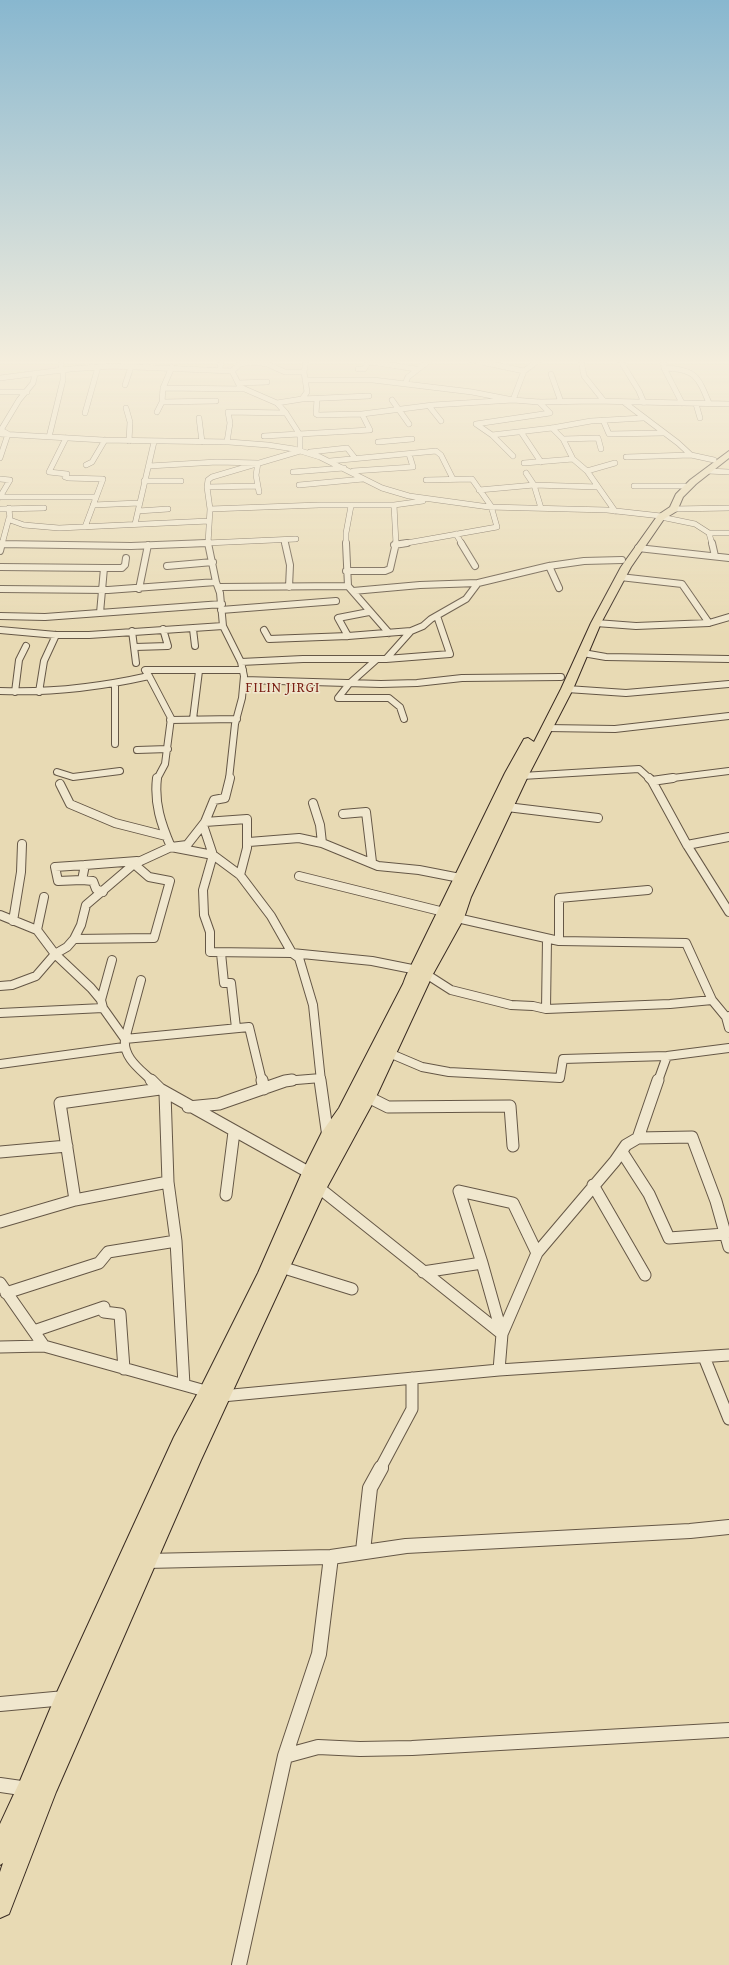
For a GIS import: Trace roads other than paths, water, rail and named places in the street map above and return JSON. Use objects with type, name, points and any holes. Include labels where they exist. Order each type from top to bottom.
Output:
[{"type":"main road","points":[[0,1852],[29,1790],[66,1698],[178,1451],[215,1394],[281,1267],[314,1180],[328,1137],[345,1113],[422,972],[451,915],[464,897],[479,854],[511,773],[582,652],[620,577],[638,548],[679,496],[727,452]]},
{"type":"main road","points":[[451,915],[460,878],[479,854],[508,807],[546,728],[564,683],[630,545],[648,523],[665,514],[685,486],[717,462]]},
{"type":"main road","points":[[0,1905],[46,1788],[194,1453],[215,1394],[265,1277],[314,1180],[368,1097],[389,1053],[422,972]]},
{"type":"street","points":[[59,452],[49,472],[67,474],[65,478],[104,479],[85,527]]},
{"type":"street","points":[[86,465],[92,462],[98,452]]},
{"type":"street","points":[[135,524],[152,452]]},
{"type":"street","points":[[0,986],[12,985],[36,976],[56,954],[67,947],[74,939],[82,925],[86,905],[135,863],[171,847],[187,846],[204,824],[214,800],[225,798],[232,773],[234,724],[237,719],[244,680],[241,662],[223,626],[222,607],[208,542],[210,508],[207,487],[208,480],[212,477],[298,452]]},
{"type":"street","points":[[307,452],[353,471],[363,479],[382,489],[406,496],[432,500],[491,506],[665,514],[729,508]]},
{"type":"street","points":[[350,452],[355,458]]},
{"type":"street","points":[[381,452],[383,456]]},
{"type":"street","points":[[330,461],[439,452],[453,479]]},
{"type":"street","points":[[509,452],[513,456]]},
{"type":"street","points":[[534,452],[541,462]]},
{"type":"street","points":[[570,452],[573,458],[587,471],[615,511]]},
{"type":"street","points":[[667,452],[668,458]]},
{"type":"street","points":[[687,452],[691,455]]},
{"type":"street","points":[[353,471],[413,467],[409,454]]},
{"type":"street","points":[[626,457],[668,458],[691,455],[717,462],[729,472]]},
{"type":"street","points":[[524,463],[573,458]]},
{"type":"street","points":[[149,466],[214,462],[258,463]]},
{"type":"street","points":[[207,487],[259,489],[256,475],[258,463]]},
{"type":"street","points":[[587,471],[615,464]]},
{"type":"street","points":[[293,472],[344,468]]},
{"type":"street","points":[[526,473],[534,485],[541,508]]},
{"type":"street","points":[[394,545],[498,527],[491,506],[470,478],[426,480]]},
{"type":"street","points":[[0,479],[10,480],[0,497]]},
{"type":"street","points":[[299,485],[363,479]]},
{"type":"street","points":[[144,481],[181,480]]},
{"type":"street","points":[[479,490],[534,485],[598,488]]},
{"type":"street","points":[[634,486],[685,486]]},
{"type":"street","points":[[0,497],[96,497]]},
{"type":"street","points":[[210,508],[319,505],[394,505],[432,500]]},
{"type":"street","points":[[93,505],[139,503]]},
{"type":"street","points":[[346,572],[388,571],[396,542],[394,505]]},
{"type":"street","points":[[351,506],[346,533],[346,572],[348,586],[369,612],[389,632]]},
{"type":"street","points":[[9,508],[9,518],[3,529],[1,546],[148,545],[296,539]]},
{"type":"street","points":[[0,509],[44,508]]},
{"type":"street","points":[[138,510],[168,509]]},
{"type":"street","points":[[665,514],[695,524],[709,533],[729,533]]},
{"type":"street","points":[[9,518],[10,520],[24,525]]},
{"type":"street","points":[[3,529],[13,525],[59,528],[209,521]]},
{"type":"street","points":[[709,533],[715,556]]},
{"type":"street","points":[[456,534],[475,566]]},
{"type":"street","points":[[284,540],[290,565],[289,587]]},
{"type":"street","points":[[139,589],[148,545]]},
{"type":"street","points":[[638,548],[729,558]]},
{"type":"street","points":[[0,568],[122,568],[125,565],[126,558]]},
{"type":"street","points":[[353,591],[420,585],[478,583],[549,566],[584,561],[622,560]]},
{"type":"street","points":[[167,566],[213,562]]},
{"type":"street","points":[[549,566],[559,588]]},
{"type":"street","points":[[100,613],[104,568]]},
{"type":"street","points":[[620,577],[682,584],[710,623]]},
{"type":"street","points":[[264,630],[269,639],[348,636],[411,631],[423,626],[431,619],[466,599],[478,583]]},
{"type":"street","points":[[0,589],[56,591],[101,590],[217,584],[289,587],[348,586]]},
{"type":"street","points":[[0,616],[45,616],[336,600]]},
{"type":"street","points":[[348,636],[338,618],[369,612]]},
{"type":"street","points":[[241,662],[310,658],[386,659],[450,654],[437,616]]},
{"type":"street","points":[[596,623],[636,626],[710,623],[729,617]]},
{"type":"street","points":[[0,630],[56,635],[100,634],[223,626]]},
{"type":"street","points":[[193,628],[195,646]]},
{"type":"street","points":[[135,647],[168,646],[163,629]]},
{"type":"street","points":[[132,631],[136,663]]},
{"type":"street","points":[[386,659],[411,631]]},
{"type":"street","points":[[39,692],[44,661],[56,635]]},
{"type":"street","points":[[15,692],[19,660],[26,646]]},
{"type":"street","points":[[582,652],[606,657],[729,659]]},
{"type":"street","points":[[377,659],[349,684],[338,698],[389,698],[400,707],[404,719]]},
{"type":"street","points":[[171,847],[156,803],[157,778],[165,764],[171,718],[145,670],[199,672],[243,670]]},
{"type":"street","points":[[193,719],[199,672]]},
{"type":"street","points":[[0,691],[39,692],[115,684],[149,676]]},
{"type":"street","points":[[244,680],[349,684],[417,683],[462,678],[564,683],[588,692],[607,693],[729,684]]},
{"type":"street","points":[[115,684],[115,744]]},
{"type":"street","points":[[546,728],[571,731],[652,727],[729,716]]},
{"type":"street","points":[[170,720],[237,719]]},
{"type":"street","points":[[137,750],[168,749]]},
{"type":"street","points":[[522,776],[639,769],[652,781],[687,845],[729,912]]},
{"type":"street","points":[[57,772],[73,777],[120,771]]},
{"type":"street","points":[[652,781],[729,771]]},
{"type":"street","points":[[60,784],[70,804],[76,807],[115,823],[166,836]]},
{"type":"street","points":[[313,803],[320,825],[322,843]]},
{"type":"street","points":[[508,807],[598,818]]},
{"type":"street","points":[[343,814],[366,812],[372,862]]},
{"type":"street","points":[[204,824],[247,819],[249,842],[246,858],[240,875]]},
{"type":"street","points":[[204,824],[213,855],[203,890],[204,915],[210,932],[210,952],[292,953],[372,961],[422,972],[451,990],[511,1005],[533,1006],[546,1009],[670,1004],[712,1000]]},
{"type":"street","points":[[687,845],[729,837]]},
{"type":"street","points":[[249,842],[299,838],[322,843],[372,862],[378,866],[419,870],[460,878]]},
{"type":"street","points":[[13,921],[21,872],[22,844]]},
{"type":"street","points":[[171,847],[213,855],[240,875],[271,916],[292,953],[299,958],[313,1005],[324,1117],[328,1137]]},
{"type":"street","points":[[74,939],[154,938],[170,881],[149,877],[135,863],[55,867],[58,881],[93,881],[96,889],[102,892]]},
{"type":"street","points":[[82,880],[85,865]]},
{"type":"street","points":[[299,876],[547,939],[559,941],[686,943],[712,1000],[728,1017],[729,1028]]},
{"type":"street","points":[[559,941],[559,898],[648,890]]},
{"type":"street","points":[[37,930],[44,897]]},
{"type":"street","points":[[0,915],[37,930],[56,954],[91,988],[102,1004],[124,1043],[129,1059],[163,1091],[314,1180],[423,1272],[502,1334]]},
{"type":"street","points":[[546,1009],[547,939]]},
{"type":"street","points":[[221,953],[224,982],[231,983],[236,1028]]},
{"type":"street","points":[[102,1004],[112,960]]},
{"type":"street","points":[[124,1043],[141,980]]},
{"type":"street","points":[[0,1013],[102,1004]]},
{"type":"street","points":[[0,1064],[124,1043],[249,1027],[264,1089]]},
{"type":"street","points":[[389,1053],[422,1067],[449,1072],[560,1078],[563,1059],[667,1056],[729,1048]]},
{"type":"street","points":[[638,1138],[667,1056]]},
{"type":"street","points":[[188,1106],[219,1104],[285,1081],[321,1078]]},
{"type":"street","points":[[74,1200],[60,1103],[163,1091]]},
{"type":"street","points":[[163,1091],[168,1182],[176,1241],[184,1385]]},
{"type":"street","points":[[368,1097],[388,1107],[510,1106],[513,1146]]},
{"type":"street","points":[[226,1195],[234,1132]]},
{"type":"street","points":[[499,1370],[502,1334],[537,1253],[622,1152],[626,1145],[638,1138],[692,1136],[716,1201],[729,1247]]},
{"type":"street","points":[[0,1152],[67,1146]]},
{"type":"street","points":[[622,1152],[649,1194],[669,1238],[725,1234]]},
{"type":"street","points":[[0,1222],[74,1200],[168,1182]]},
{"type":"street","points":[[593,1186],[644,1275]]},
{"type":"street","points":[[502,1334],[482,1263],[459,1191],[513,1203],[537,1253]]},
{"type":"street","points":[[6,1293],[99,1264],[108,1252],[176,1241]]},
{"type":"street","points":[[423,1272],[482,1263]]},
{"type":"street","points":[[281,1267],[352,1289]]},
{"type":"street","points":[[0,1283],[44,1346]]},
{"type":"street","points":[[34,1331],[104,1307],[104,1312],[120,1314],[124,1369]]},
{"type":"street","points":[[0,1347],[44,1346],[215,1394],[499,1370],[729,1355]]},
{"type":"street","points":[[704,1357],[729,1419]]},
{"type":"street","points":[[363,1550],[370,1488],[412,1409],[412,1378]]},
{"type":"street","points":[[146,1561],[331,1557],[363,1550],[406,1546],[690,1531],[729,1526]]},
{"type":"street","points":[[239,1965],[285,1756],[319,1654],[331,1557]]},
{"type":"street","points":[[0,1704],[66,1698]]},
{"type":"street","points":[[285,1756],[318,1746],[360,1749],[412,1748],[729,1730]]},
{"type":"street","points":[[0,1785],[29,1790]]},
{"type":"district","name":"FILIN JIRGI","points":[[283,688]]}]
